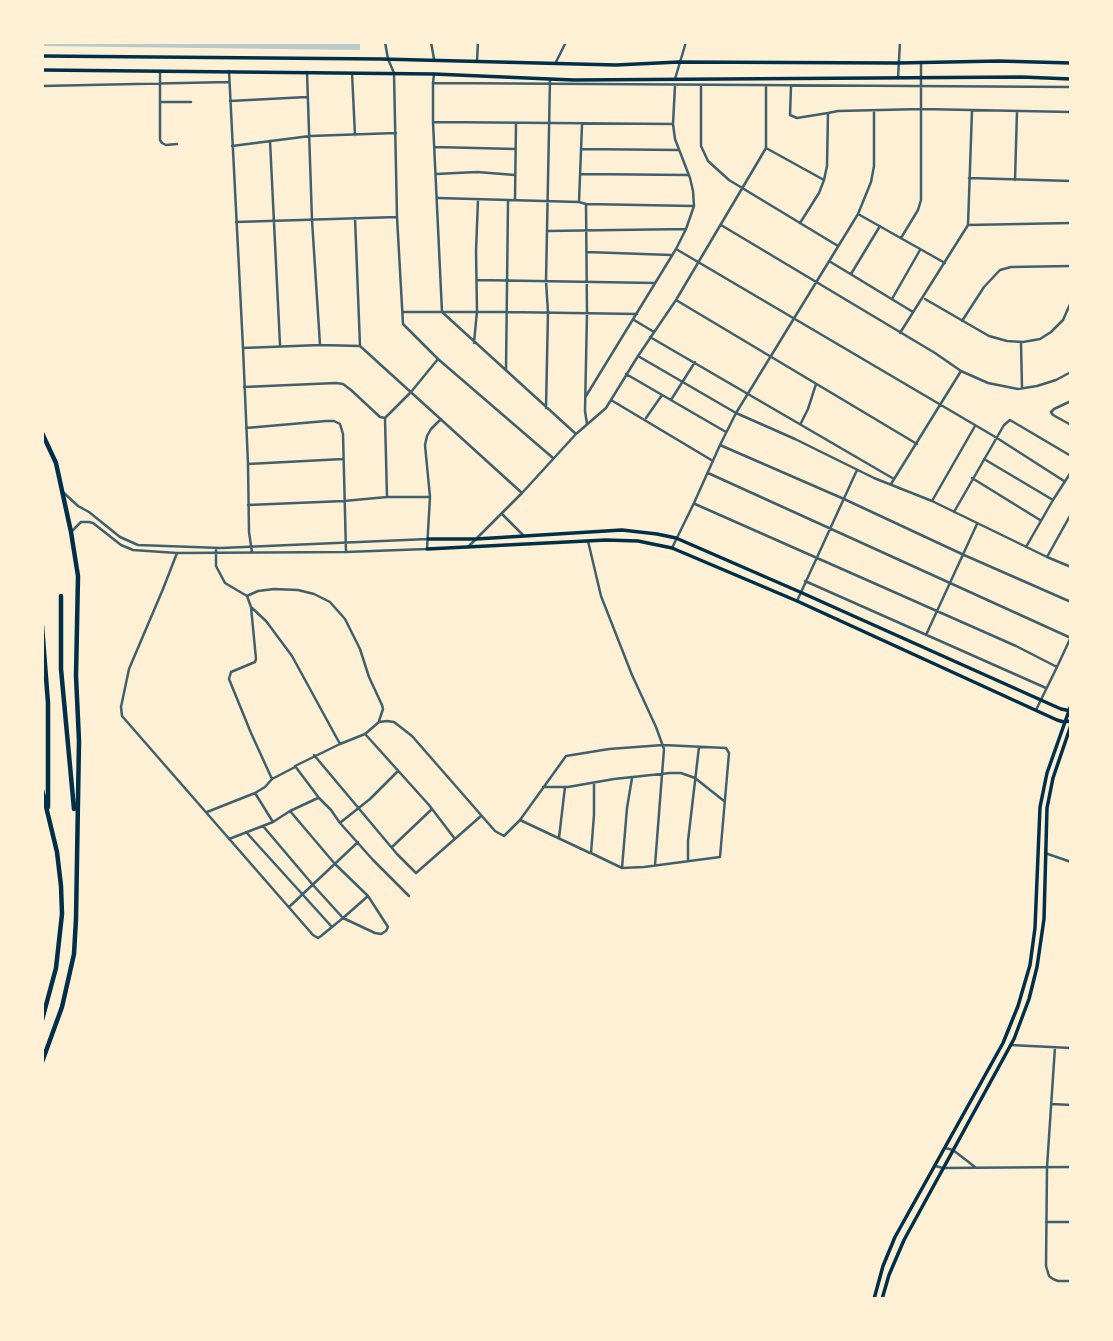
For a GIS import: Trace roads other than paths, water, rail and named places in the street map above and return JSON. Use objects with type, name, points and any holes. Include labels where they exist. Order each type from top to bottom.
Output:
[{"type":"highway","points":[[42,433],[56,463],[78,576],[76,676],[79,741],[74,954],[62,1007],[42,1062]]},
{"type":"highway","points":[[61,596],[61,669],[76,828]]},
{"type":"highway","points":[[42,626],[48,703],[48,812]]},
{"type":"highway","points":[[42,790],[57,852],[61,886],[56,968],[42,1020]]},
{"type":"main road","points":[[42,56],[388,59],[616,65],[679,62],[1071,63]]},
{"type":"main road","points":[[42,70],[394,73],[550,82],[1071,79]]},
{"type":"main road","points":[[428,539],[476,539],[622,530],[676,538],[1070,711]]},
{"type":"main road","points":[[427,549],[624,540],[672,548],[797,601],[1035,710],[1071,723],[1053,778],[1047,808],[1044,919],[1030,999],[1010,1045],[904,1240],[882,1299]]},
{"type":"main road","points":[[874,1299],[895,1237],[1003,1043],[1018,1006],[1027,975],[1035,928],[1040,807],[1047,773],[1071,705]]},
{"type":"street","points":[[385,42],[394,73],[402,321],[438,359],[553,458]]},
{"type":"street","points":[[431,42],[435,60]]},
{"type":"street","points":[[477,61],[478,42]]},
{"type":"street","points":[[556,62],[566,42]]},
{"type":"street","points":[[586,396],[676,249],[694,206],[693,191],[678,150],[673,124],[675,82],[686,42]]},
{"type":"street","points":[[898,78],[900,42]]},
{"type":"street","points":[[901,238],[918,210],[920,200],[921,62]]},
{"type":"street","points":[[160,71],[160,140],[162,144],[177,145]]},
{"type":"street","points":[[229,71],[251,552]]},
{"type":"street","points":[[307,72],[320,345]]},
{"type":"street","points":[[352,73],[355,135]]},
{"type":"street","points":[[434,74],[433,122],[442,312],[576,434]]},
{"type":"street","points":[[42,86],[229,82]]},
{"type":"street","points":[[433,83],[550,82],[546,408]]},
{"type":"street","points":[[675,82],[701,85],[1071,87]]},
{"type":"street","points":[[701,85],[701,146],[709,161],[742,188],[838,246]]},
{"type":"street","points":[[468,547],[576,434],[606,408],[676,300],[766,148],[766,85]]},
{"type":"street","points":[[791,86],[790,116],[797,118],[838,111],[1071,112]]},
{"type":"street","points":[[230,101],[307,97]]},
{"type":"street","points":[[161,102],[191,102]]},
{"type":"street","points":[[672,548],[747,393],[752,389],[858,214],[871,182],[874,166],[874,111]]},
{"type":"street","points":[[901,333],[968,225],[972,111]]},
{"type":"street","points":[[1015,180],[1017,111]]},
{"type":"street","points":[[800,223],[824,180],[827,166],[828,113]]},
{"type":"street","points":[[433,122],[673,124]]},
{"type":"street","points":[[515,200],[516,123]]},
{"type":"street","points":[[579,202],[582,124]]},
{"type":"street","points":[[232,146],[310,136],[396,133]]},
{"type":"street","points":[[270,141],[280,345]]},
{"type":"street","points":[[435,147],[515,149]]},
{"type":"street","points":[[766,148],[824,180]]},
{"type":"street","points":[[581,149],[678,150]]},
{"type":"street","points":[[436,174],[516,174]]},
{"type":"street","points":[[581,174],[688,175]]},
{"type":"street","points":[[970,178],[1071,181]]},
{"type":"street","points":[[438,198],[694,206]]},
{"type":"street","points":[[474,343],[477,311],[478,200]]},
{"type":"street","points":[[506,370],[508,200]]},
{"type":"street","points":[[586,204],[587,424]]},
{"type":"street","points":[[858,214],[945,263]]},
{"type":"street","points":[[236,222],[397,217]]},
{"type":"street","points":[[355,218],[360,346]]},
{"type":"street","points":[[968,225],[1071,223]]},
{"type":"street","points":[[721,225],[961,370],[988,383],[1022,388],[1056,380],[1071,372]]},
{"type":"street","points":[[851,274],[880,226]]},
{"type":"street","points":[[547,231],[686,229]]},
{"type":"street","points":[[676,249],[997,438],[1064,481]]},
{"type":"street","points":[[892,299],[921,249]]},
{"type":"street","points":[[587,252],[671,256]]},
{"type":"street","points":[[829,261],[914,312]]},
{"type":"street","points":[[962,321],[984,287],[1000,270],[1011,267],[1071,266]]},
{"type":"street","points":[[477,280],[655,283]]},
{"type":"street","points":[[924,298],[989,336],[1021,342],[1040,339],[1051,332],[1063,320],[1071,302]]},
{"type":"street","points":[[676,300],[917,444]]},
{"type":"street","points":[[402,312],[636,314]]},
{"type":"street","points":[[634,320],[654,332]]},
{"type":"street","points":[[650,337],[894,479]]},
{"type":"street","points":[[1021,342],[1022,388]]},
{"type":"street","points":[[243,348],[280,345],[360,346],[522,493]]},
{"type":"street","points":[[638,356],[736,413],[1071,567]]},
{"type":"street","points":[[387,497],[384,418],[411,392],[438,359]]},
{"type":"street","points":[[671,400],[695,362]]},
{"type":"street","points":[[891,484],[961,370]]},
{"type":"street","points":[[626,374],[726,432]]},
{"type":"street","points":[[244,387],[343,384],[384,418]]},
{"type":"street","points":[[801,424],[816,384]]},
{"type":"street","points":[[646,419],[662,395]]},
{"type":"street","points":[[611,400],[713,461]]},
{"type":"street","points":[[1071,401],[1051,412],[1071,425]]},
{"type":"street","points":[[71,533],[81,522],[89,522],[118,543],[133,550],[177,553],[427,549],[430,497],[425,445],[427,436],[440,419]]},
{"type":"street","points":[[953,513],[1004,425],[1010,420],[1071,456]]},
{"type":"street","points":[[246,428],[334,422],[340,424],[344,459],[346,552]]},
{"type":"street","points":[[932,501],[975,426]]},
{"type":"street","points":[[720,445],[1071,602]]},
{"type":"street","points":[[248,464],[344,459]]},
{"type":"street","points":[[984,459],[1052,500]]},
{"type":"street","points":[[797,601],[857,470]]},
{"type":"street","points":[[1026,547],[1071,472]]},
{"type":"street","points":[[708,473],[1071,637],[1035,710]]},
{"type":"street","points":[[972,478],[1040,520]]},
{"type":"street","points":[[63,492],[120,537],[138,545],[216,548],[428,539]]},
{"type":"street","points":[[248,505],[430,497]]},
{"type":"street","points":[[694,503],[1016,646],[1057,667]]},
{"type":"street","points":[[502,514],[523,536]]},
{"type":"street","points":[[1047,557],[1071,514]]},
{"type":"street","points":[[926,635],[978,523]]},
{"type":"street","points":[[118,543],[120,537]]},
{"type":"street","points":[[588,541],[601,596],[632,676],[663,745],[655,865]]},
{"type":"street","points":[[216,548],[216,566],[225,583],[247,596],[251,607],[256,659],[255,662],[231,672],[229,679],[272,779]]},
{"type":"street","points":[[177,553],[129,669],[121,712],[124,720],[313,935],[318,938],[368,896]]},
{"type":"street","points":[[805,580],[1046,688]]},
{"type":"street","points":[[247,596],[274,589],[298,590],[330,602],[345,619],[360,649],[382,705],[379,722]]},
{"type":"street","points":[[251,607],[266,621],[292,656],[340,744]]},
{"type":"street","points":[[207,812],[255,793],[272,779],[314,755],[366,734],[379,722],[387,720],[412,736],[481,816],[495,831],[504,836],[520,820],[565,756],[663,745],[726,748],[729,753],[720,857],[644,867],[622,867],[520,820]]},
{"type":"street","points":[[366,734],[455,839]]},
{"type":"street","points":[[688,860],[699,747]]},
{"type":"street","points":[[314,755],[416,873],[481,816]]},
{"type":"street","points":[[295,767],[340,823],[409,896]]},
{"type":"street","points":[[340,823],[370,799],[398,771]]},
{"type":"street","points":[[542,787],[565,787],[681,773],[695,778],[724,801]]},
{"type":"street","points":[[622,867],[632,778]]},
{"type":"street","points":[[591,853],[594,783]]},
{"type":"street","points":[[559,838],[565,787]]},
{"type":"street","points":[[255,793],[273,822]]},
{"type":"street","points":[[229,839],[273,822],[319,798]]},
{"type":"street","points":[[392,847],[432,809]]},
{"type":"street","points":[[262,826],[343,918],[375,933],[386,931],[388,927],[368,896],[335,864],[290,811]]},
{"type":"street","points":[[246,832],[332,927]]},
{"type":"street","points":[[288,907],[358,842]]},
{"type":"street","points":[[1045,853],[1071,862]]},
{"type":"street","points":[[42,877],[42,920]]},
{"type":"street","points":[[1010,1045],[1071,1048]]},
{"type":"street","points":[[1055,1047],[1047,1167],[1046,1266],[1049,1276],[1058,1281],[1071,1281]]},
{"type":"street","points":[[1052,1104],[1071,1105]]},
{"type":"street","points":[[944,1148],[953,1150],[975,1167]]},
{"type":"street","points":[[934,1166],[1071,1167]]},
{"type":"street","points":[[1046,1222],[1071,1222]]}]
